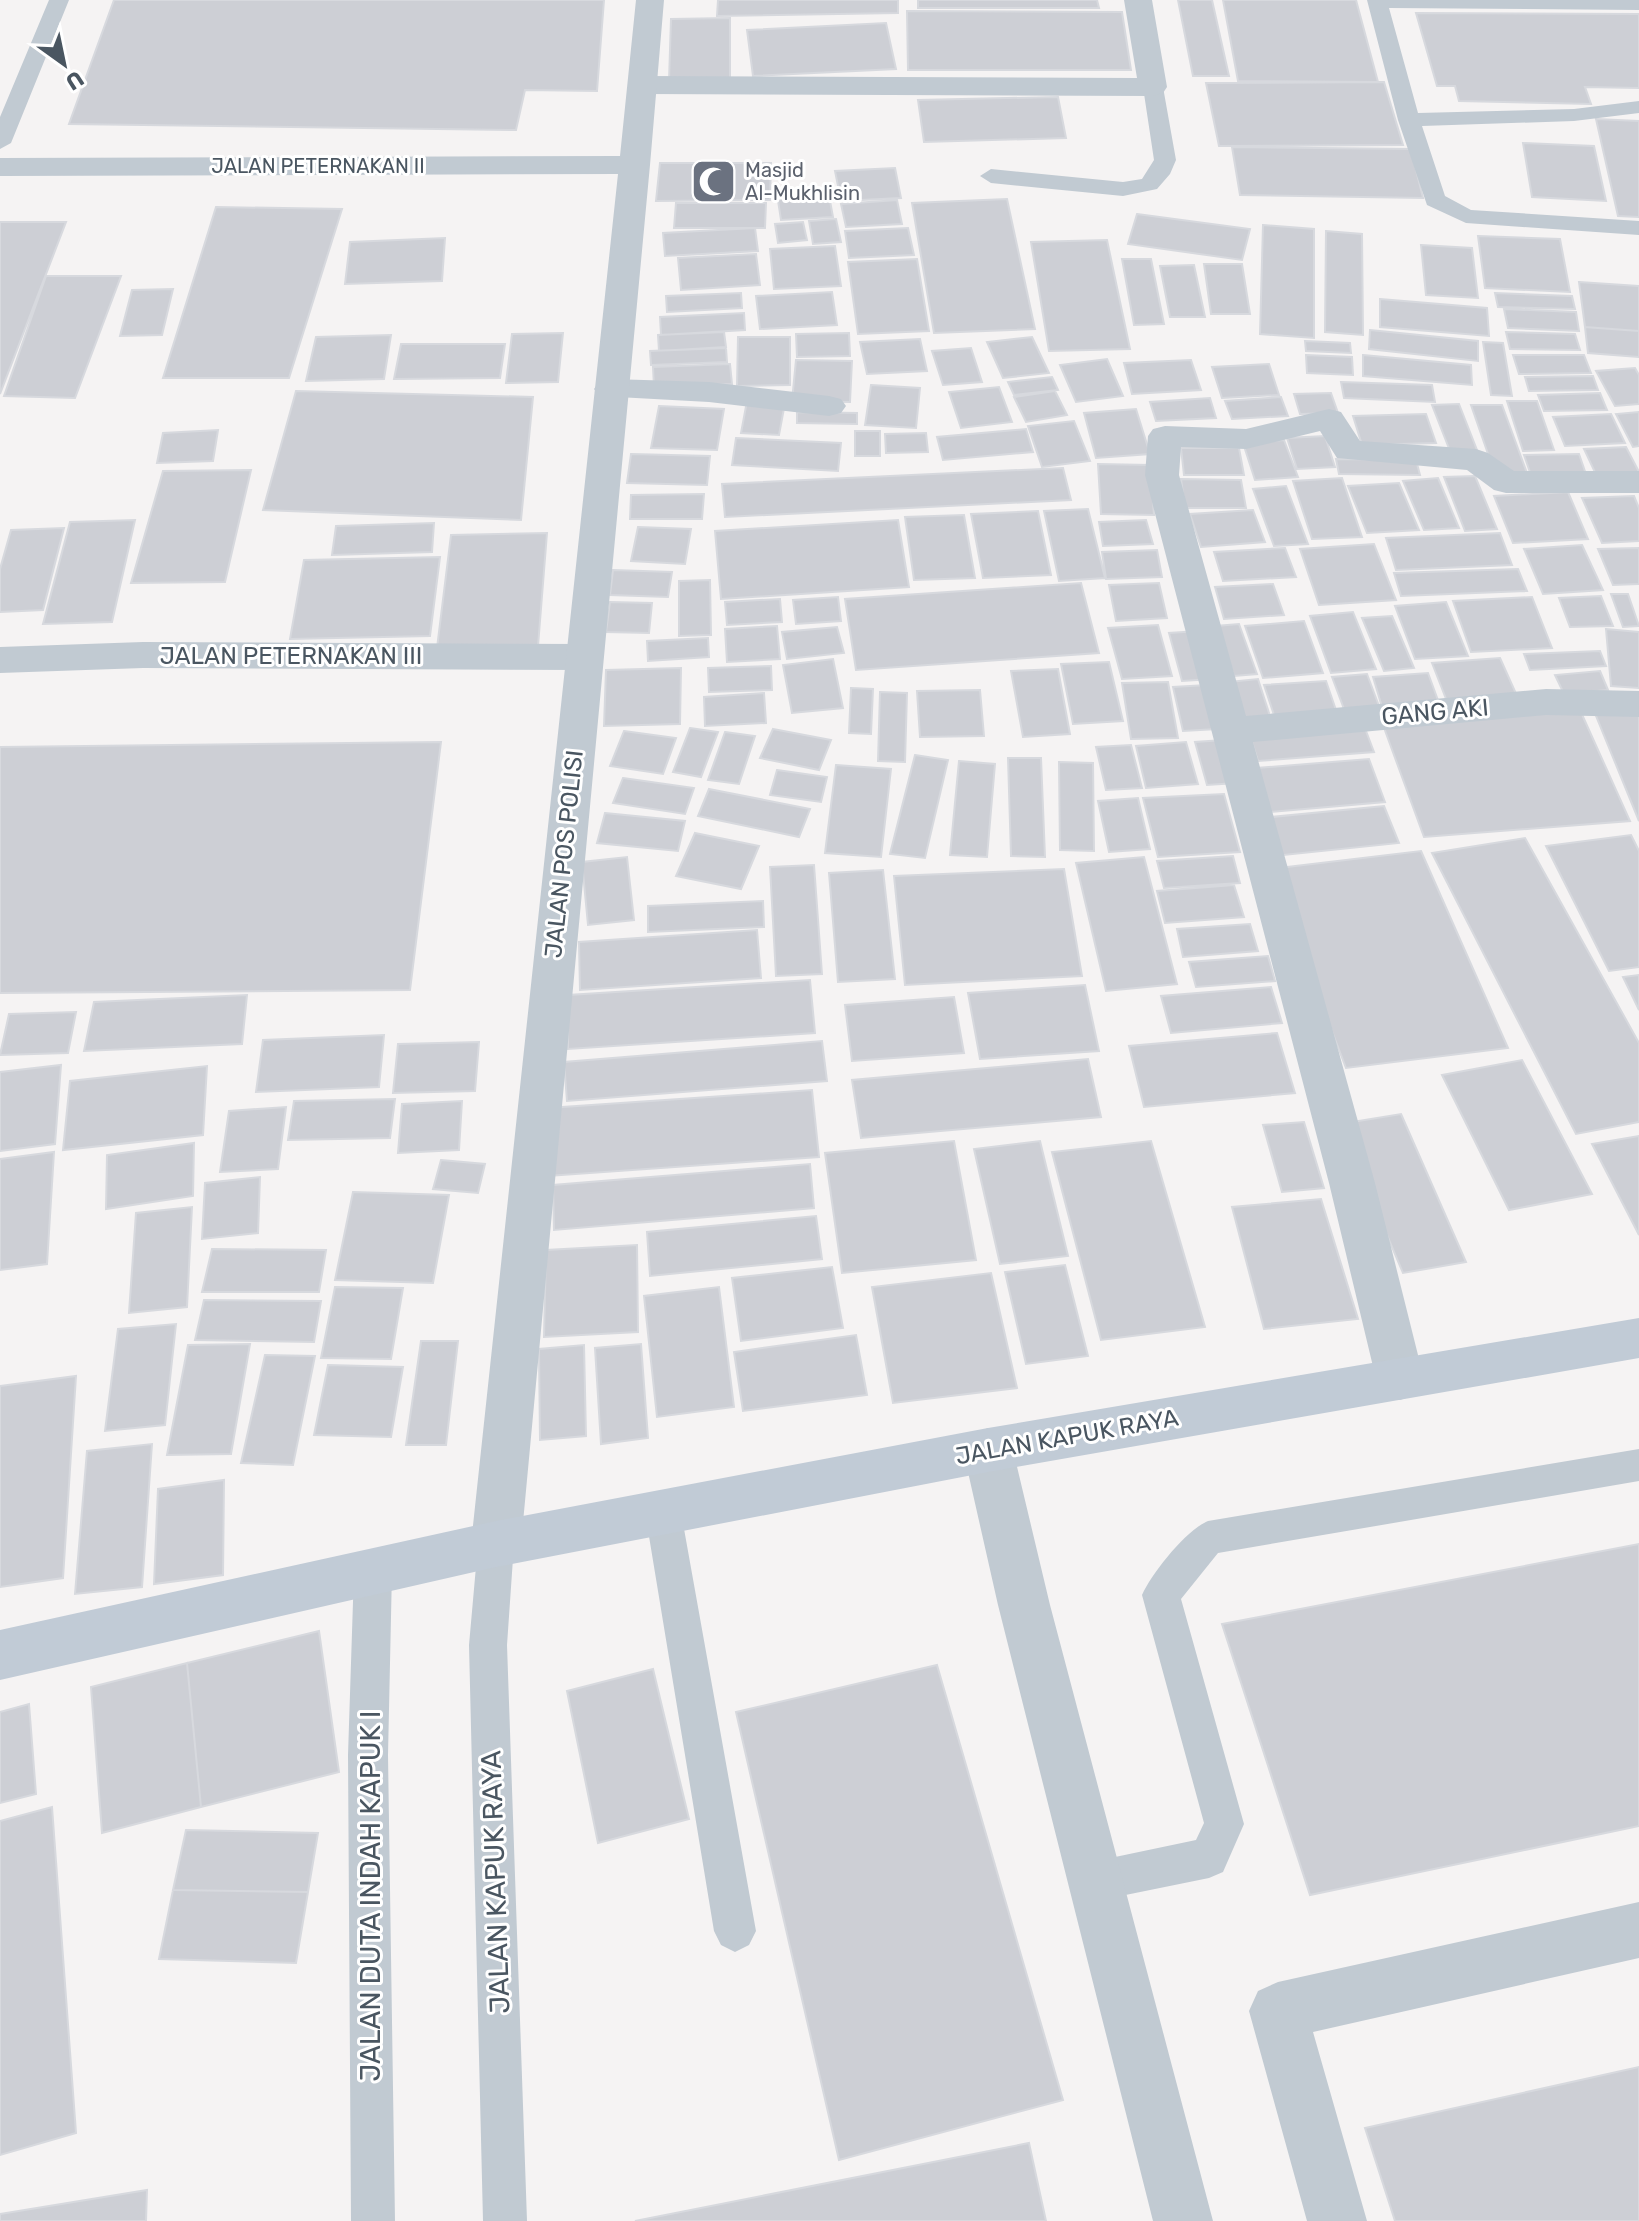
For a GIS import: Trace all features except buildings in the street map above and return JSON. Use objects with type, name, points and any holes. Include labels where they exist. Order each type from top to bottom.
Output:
[{"type":"main road","name":"JALAN KAPUK RAYA","points":[[0,1655],[496,1544],[988,1450],[1639,1338]]},
{"type":"street","name":"JALAN POS POLISI","points":[[496,1544],[583,657],[644,85],[650,0]]},
{"type":"street","points":[[644,85],[1153,87],[1138,0]]},
{"type":"street","name":"JALAN PETERNAKAN II","points":[[0,167],[635,165]]},
{"type":"street","points":[[611,389],[709,392],[829,406]]},
{"type":"street","points":[[1400,1379],[1352,1183],[1162,475],[1165,436],[1246,439],[1329,419],[1349,451],[1476,460],[1506,482],[1639,482]]},
{"type":"street","name":"JALAN PETERNAKAN III","points":[[0,660],[143,655],[583,657]]},
{"type":"street","name":"GANG AKI","points":[[1232,731],[1546,702],[1639,704]]},
{"type":"street","points":[[988,1450],[1024,1605],[1183,2221]]},
{"type":"street","points":[[1337,2221],[1278,2011],[1639,1930]]},
{"type":"lane","points":[[0,143],[59,0]]},
{"type":"lane","points":[[1639,4],[1377,1],[1409,120],[1435,200],[1466,216],[1639,228]]},
{"type":"lane","points":[[991,176],[1123,189],[1149,184],[1159,174],[1165,160],[1153,87]]},
{"type":"lane","points":[[1409,120],[1574,115],[1639,107]]},
{"type":"lane","points":[[1096,1881],[1209,1858],[1224,1824],[1161,1595],[1208,1538],[1639,1465]]},
{"type":"lane","points":[[663,1512],[735,1931]]},
{"type":"lane","name":"JALAN KAPUK RAYA","points":[[496,1544],[488,1645],[505,2221]]},
{"type":"lane","name":"JALAN DUTA INDAH KAPUK I","points":[[373,1571],[368,1755],[373,2221]]},
{"type":"place","name":"Masjid Al-Mukhlisin","points":[[714,182]]}]
